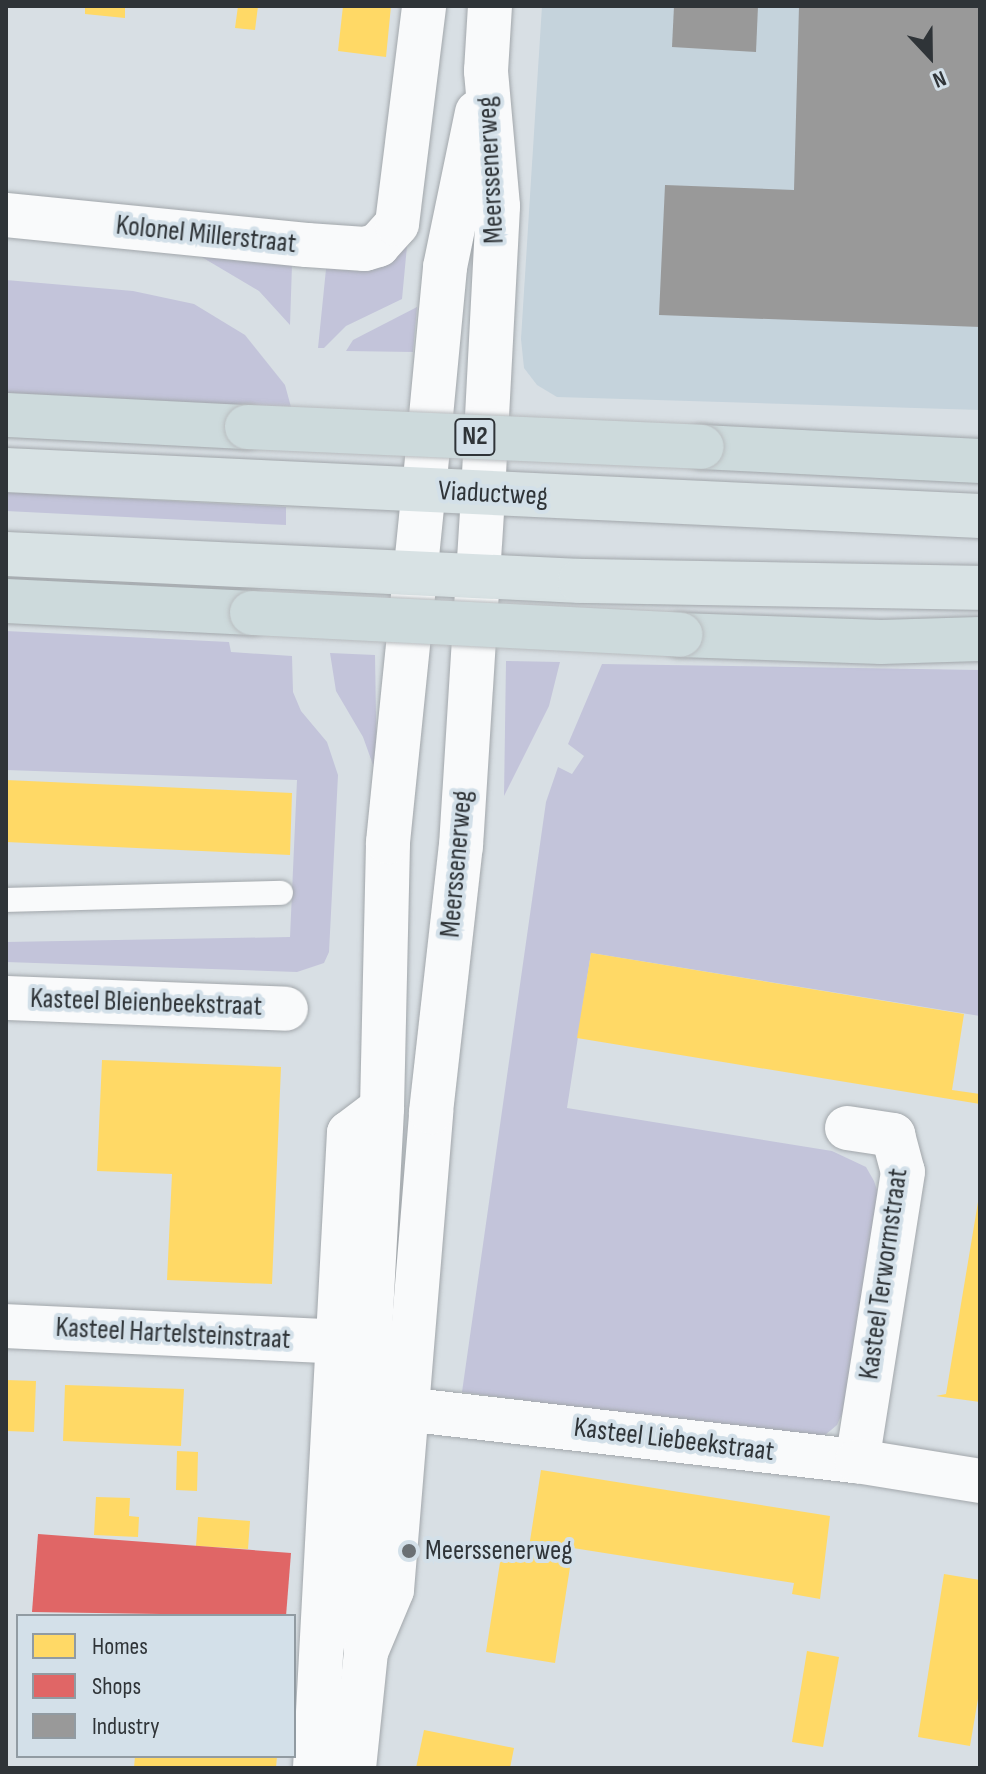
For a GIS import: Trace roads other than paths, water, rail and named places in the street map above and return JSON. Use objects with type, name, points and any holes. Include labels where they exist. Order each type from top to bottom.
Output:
[{"type":"highway","name":"N2","points":[[6,415],[980,461]]},
{"type":"highway","points":[[6,601],[680,635],[881,642],[980,639]]},
{"type":"main road","name":"Viaductweg","points":[[6,470],[980,516]]},
{"type":"main road","points":[[6,554],[477,577],[980,588]]},
{"type":"street","name":"Kolonel Millerstraat","points":[[6,215],[307,245],[365,249],[378,245],[397,224],[424,6]]},
{"type":"street","name":"Meerssenerweg","points":[[354,1768],[366,1652],[392,1590],[382,1108],[388,842],[445,267],[486,71],[490,6]]},
{"type":"street","name":"Meerssenerweg","points":[[386,1407],[461,846],[498,206],[486,71]]},
{"type":"street","name":"Kasteel Bleienbeekstraat","points":[[6,998],[286,1009]]},
{"type":"street","points":[[315,1768],[349,1133],[382,1108]]},
{"type":"street","name":"Kasteel Terwormstraat","points":[[847,1128],[893,1135],[903,1172],[857,1461]]},
{"type":"street","name":"Kasteel Hartelsteinstraat","points":[[6,1326],[340,1342]]},
{"type":"street","name":"Kasteel Liebeekstraat","points":[[386,1407],[857,1461],[980,1481]]},
{"type":"lane","points":[[6,900],[281,893]]},
{"type":"place","name":"Meerssenerweg","points":[[409,1551]]}]
